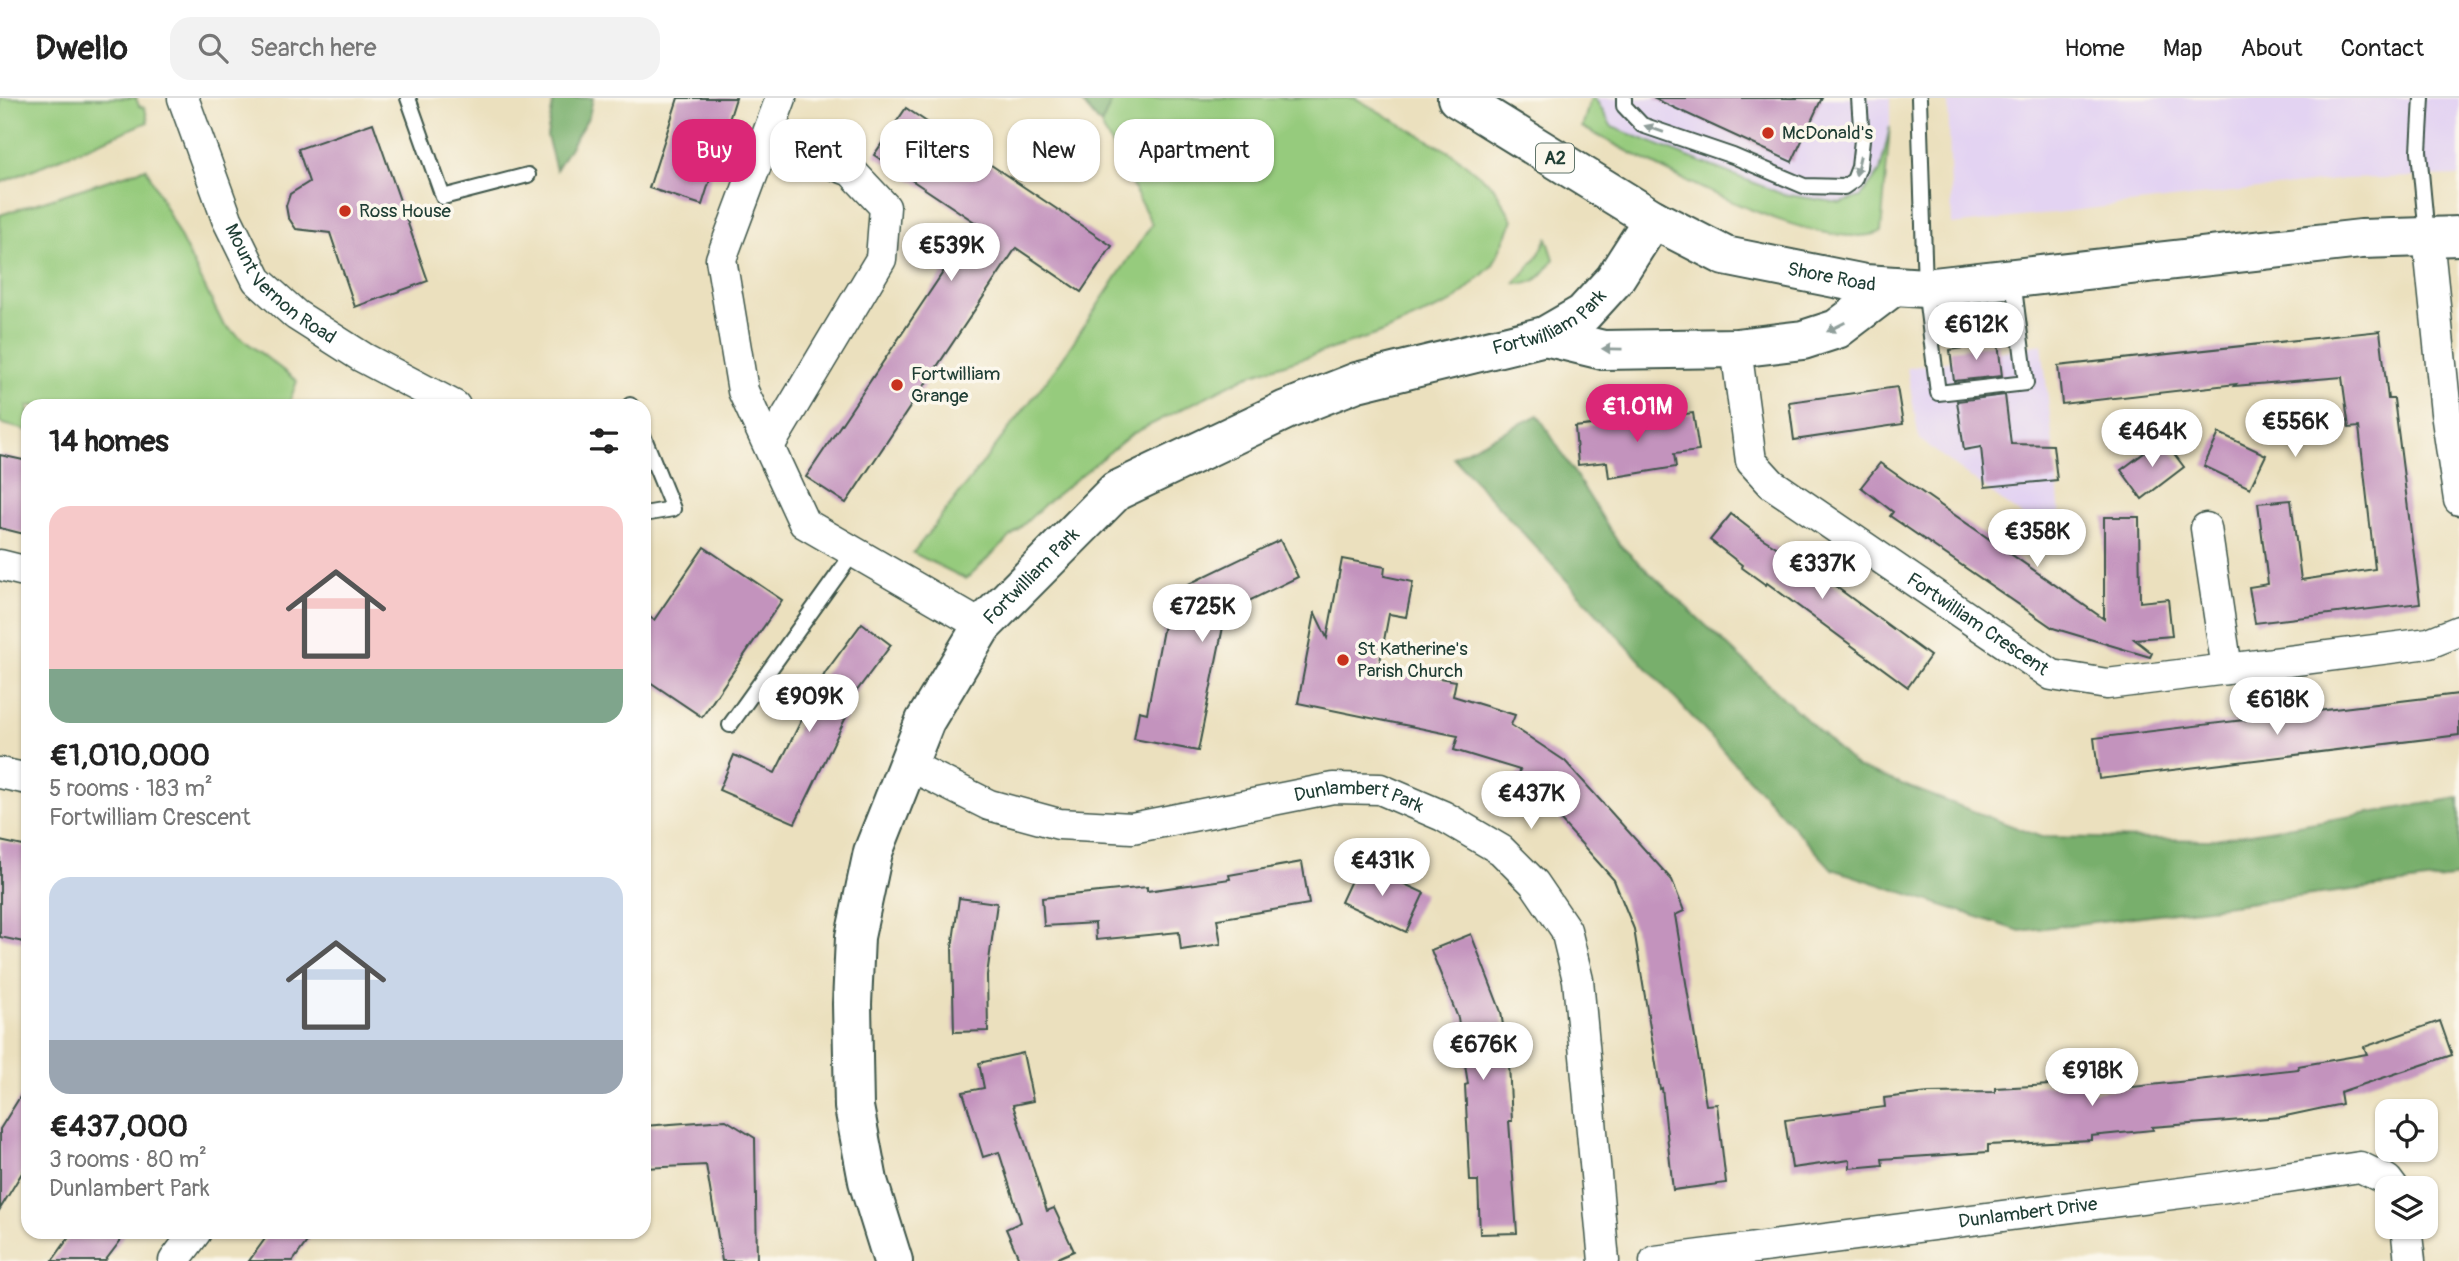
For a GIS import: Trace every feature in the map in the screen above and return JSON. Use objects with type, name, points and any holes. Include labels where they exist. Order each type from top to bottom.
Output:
[{"type":"street","name":"Mount Vernon Road","points":[[183,98],[227,219],[257,279],[296,315],[362,357],[441,399]]},
{"type":"street","points":[[782,98],[722,259],[743,391],[804,523],[982,626]]},
{"type":"street","name":"Shore Road","points":[[1457,98],[1498,110],[1653,219],[1725,256],[1820,276],[1908,288],[2361,239],[2443,237]]},
{"type":"street","points":[[766,139],[851,171],[885,206],[881,259],[769,446]]},
{"type":"street","name":"Fortwilliam Park","points":[[893,1261],[868,1181],[854,1107],[852,1004],[855,937],[873,852],[925,721],[982,626],[1116,491],[1286,410],[1357,382],[1545,336],[1583,314],[1614,280],[1653,219]]},
{"type":"street","points":[[2443,237],[2441,373],[2459,500]]},
{"type":"street","points":[[1545,336],[1604,350],[1736,348],[1803,340],[1838,328],[1908,288]]},
{"type":"street","name":"Fortwilliam Crescent","points":[[1736,348],[1751,461],[1760,472],[1772,484],[2052,675],[2107,684],[2429,643],[2459,631]]},
{"type":"street","points":[[2206,528],[2227,669]]},
{"type":"street","points":[[0,565],[21,570]]},
{"type":"street","name":"Dunlambert Park","points":[[909,765],[989,805],[1059,824],[1132,828],[1333,788],[1380,789],[1443,816],[1501,850],[1534,883],[1566,929],[1578,980],[1604,1261]]},
{"type":"street","points":[[0,774],[21,778]]},
{"type":"street","name":"Dunlambert Drive","points":[[1655,1261],[2220,1188],[2360,1167],[2379,1176]]},
{"type":"street","points":[[174,1261],[191,1239]]},
{"type":"street","points":[[2407,1239],[2410,1261]]},
{"type":"lane","points":[[408,98],[443,197],[528,175]]},
{"type":"lane","points":[[1624,98],[1623,106],[1642,125],[1733,156],[1804,186],[1844,187],[1854,180],[1859,167],[1862,140],[1859,98]]},
{"type":"lane","points":[[1919,98],[1908,288],[1938,393],[2026,383],[2013,278]]},
{"type":"lane","points":[[2422,98],[2419,152],[2443,237]]},
{"type":"lane","points":[[651,455],[673,509],[651,513]]},
{"type":"lane","points":[[730,725],[854,552]]},
{"type":"shaded area","points":[[1595,98],[1890,98],[1890,127],[1880,171],[1861,197],[1841,203],[1782,194],[1611,127]]},
{"type":"shaded area","points":[[1948,98],[2459,98],[2459,176],[2344,179],[1952,225]]},
{"type":"shaded area","points":[[2042,344],[2062,546],[1919,439],[1907,368]]},
{"type":"green space","points":[[0,98],[136,98],[139,106],[145,108],[148,122],[0,183]]},
{"type":"green space","points":[[554,98],[593,98],[589,116],[556,170],[547,136]]},
{"type":"green space","points":[[1078,98],[1113,98],[1101,125],[1100,119],[1096,119]]},
{"type":"green space","points":[[1113,98],[1355,98],[1453,154],[1493,186],[1513,220],[1493,265],[1453,302],[1378,334],[1247,376],[1132,434],[1044,505],[966,579],[913,553],[1056,368],[1152,224],[1130,182],[1274,182],[1274,119],[1114,119],[1114,150],[1101,125]]},
{"type":"green space","points":[[1591,98],[1595,98],[1612,127],[1782,194],[1841,203],[1861,197],[1880,171],[1890,127],[1881,232],[1852,236],[1815,231],[1730,201],[1686,181],[1582,127]]},
{"type":"green space","points":[[146,168],[223,324],[297,381],[291,399],[21,399],[21,429],[0,423],[0,215]]},
{"type":"green space","points":[[1547,238],[1554,259],[1550,265],[1533,281],[1515,283],[1537,258]]},
{"type":"green space","points":[[1538,415],[1619,544],[1857,767],[2041,837],[2209,840],[2459,798],[2459,877],[2020,931],[1832,869],[1453,457]]},
{"type":"building","points":[[678,98],[736,98],[729,119],[672,119],[672,182],[709,182],[702,205],[649,188]]},
{"type":"building","name":"McDonald's","points":[[1653,98],[1822,98],[1792,162]]},
{"type":"building","name":"Fortwilliam Grange","points":[[906,108],[922,119],[899,119]]},
{"type":"building","name":"Ross House","points":[[373,123],[428,281],[355,307],[330,233],[296,229],[288,217],[286,206],[290,194],[309,182],[298,149]]},
{"type":"building","name":"Fortwilliam Grange","points":[[880,146],[880,159],[874,155]]},
{"type":"building","name":"Fortwilliam Grange","points":[[993,166],[1007,176],[1007,182],[1016,182],[1112,246],[1081,292],[1016,248],[846,503],[806,477],[976,223],[914,182],[993,182]]},
{"type":"building","points":[[2380,331],[2388,399],[2394,399],[2420,603],[2255,623],[2249,587],[2268,584],[2258,503],[2291,500],[2301,580],[2375,569],[2359,427],[2349,428],[2342,377],[2234,386],[2236,384],[2062,404],[2058,366]]},
{"type":"building","points":[[1998,343],[2002,376],[1954,381],[1950,350]]},
{"type":"building","points":[[1897,387],[1903,424],[1794,440],[1789,402]]},
{"type":"building","points":[[2005,395],[2011,444],[2053,445],[2057,480],[1985,487],[1981,447],[1964,450],[1957,401]]},
{"type":"building","points":[[1693,413],[1699,451],[1674,454],[1676,467],[1609,478],[1607,462],[1578,465],[1575,427]]},
{"type":"building","points":[[2219,433],[2266,455],[2250,488],[2204,466]]},
{"type":"building","points":[[2163,439],[2184,467],[2142,499],[2121,470]]},
{"type":"building","points":[[0,455],[21,460],[21,533],[0,528]]},
{"type":"building","points":[[1880,463],[2104,619],[2104,517],[2139,517],[2140,602],[2168,599],[2172,636],[2134,639],[2152,653],[2150,657],[2053,628],[1890,516],[1893,512],[1861,487]]},
{"type":"building","points":[[1731,514],[1762,538],[1816,572],[1930,656],[1908,687],[1767,583],[1766,585],[1741,567],[1742,565],[1710,540]]},
{"type":"building","points":[[1280,540],[1298,577],[1226,612],[1198,751],[1134,739],[1139,711],[1147,713],[1170,593]]},
{"type":"building","points":[[704,547],[782,600],[702,717],[651,683],[651,618],[654,620]]},
{"type":"building","points":[[1342,559],[1385,567],[1384,576],[1413,582],[1406,617],[1389,614],[1379,667],[1456,681],[1453,696],[1515,715],[1511,725],[1565,761],[1672,880],[1684,911],[1675,915],[1706,1105],[1717,1104],[1726,1183],[1673,1190],[1662,1088],[1660,1089],[1634,929],[1614,880],[1537,794],[1514,779],[1520,770],[1454,750],[1458,736],[1298,703],[1315,613],[1327,638]]},
{"type":"building","points":[[862,623],[891,645],[844,708],[849,711],[795,823],[719,790],[734,755],[775,773],[825,673]]},
{"type":"building","points":[[2459,694],[2459,735],[2099,779],[2094,738]]},
{"type":"building","points":[[0,841],[21,846],[21,942],[0,937]]},
{"type":"building","points":[[1302,862],[1309,904],[1217,919],[1221,944],[1181,950],[1179,932],[1096,940],[1095,923],[1044,926],[1042,898],[1147,887],[1147,891],[1230,879],[1229,875]]},
{"type":"building","points":[[1359,863],[1424,893],[1406,932],[1341,902]]},
{"type":"building","points":[[959,898],[997,903],[987,975],[988,1031],[954,1032],[952,948]]},
{"type":"building","points":[[1471,934],[1501,1012],[1509,1064],[1512,1121],[1509,1121],[1517,1233],[1480,1234],[1478,1181],[1470,1181],[1465,1085],[1468,1084],[1458,1018],[1431,950]]},
{"type":"building","points":[[2440,1021],[2452,1055],[2340,1092],[2342,1104],[2281,1117],[2152,1127],[2153,1130],[2091,1136],[2091,1140],[1988,1145],[1988,1152],[1882,1159],[1883,1165],[1850,1168],[1850,1160],[1792,1168],[1785,1120],[1885,1107],[1884,1098],[1929,1093],[1995,1092],[1995,1088],[2086,1083],[2087,1092],[2299,1069],[2298,1066],[2367,1054],[2364,1047]]},
{"type":"building","points":[[1023,1053],[1033,1101],[1013,1105],[1047,1211],[1054,1208],[1074,1251],[1051,1261],[1020,1261],[1006,1229],[1021,1222],[999,1152],[983,1157],[963,1092],[984,1088],[979,1063]]},
{"type":"building","points":[[21,1095],[21,1174],[0,1209],[0,1129]]},
{"type":"building","points":[[726,1120],[755,1138],[757,1261],[722,1261],[706,1165],[651,1168],[651,1125]]},
{"type":"building","points":[[68,1239],[122,1239],[105,1261],[52,1261]]},
{"type":"building","points":[[265,1239],[309,1239],[293,1261],[249,1261]]},
{"type":"place","name":"McDonald's","points":[[1768,133]]},
{"type":"place","name":"Ross House","points":[[345,211]]},
{"type":"place","name":"Fortwilliam Grange","points":[[897,385]]},
{"type":"place","name":"St Katherine's Parish Church","points":[[1343,660]]}]
